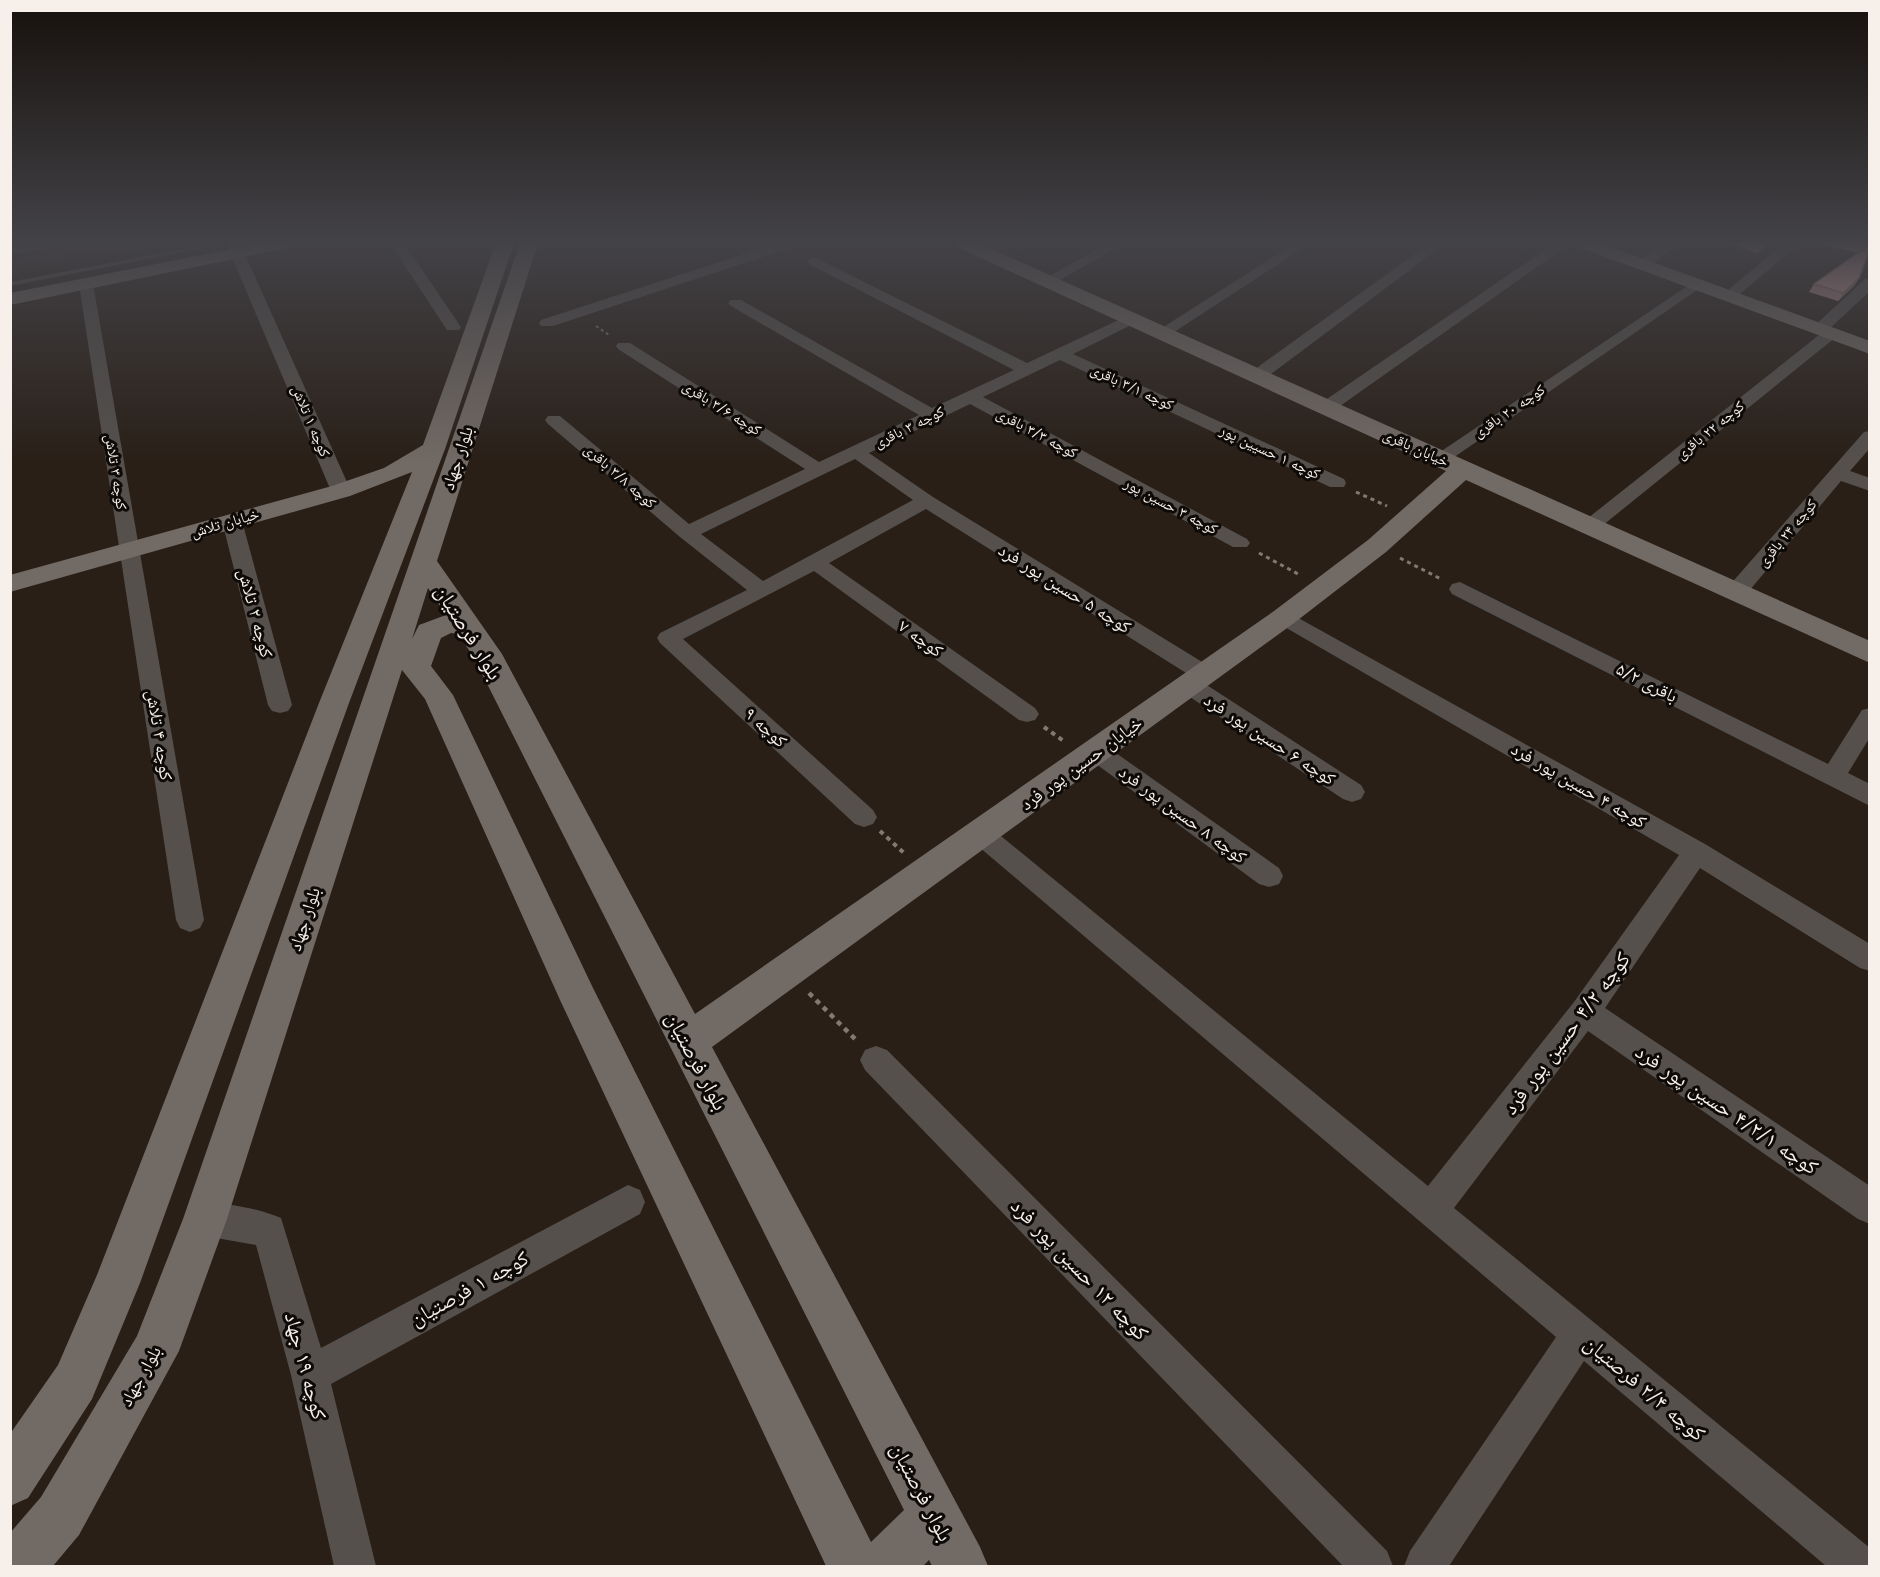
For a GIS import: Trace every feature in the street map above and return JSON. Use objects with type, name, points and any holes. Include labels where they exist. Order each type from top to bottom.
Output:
[{"type":"street","name":"کوچه ۳ تلاش","points":[[91,317],[129,550]]},
{"type":"street","name":"کوچه ۱ تلاش","points":[[265,317],[341,491]]},
{"type":"street","points":[[446,317],[453,327]]},
{"type":"street","name":"بلوار جهاد","points":[[10,1480],[75,1382],[117,1283],[300,794],[433,449],[479,317]]},
{"type":"street","name":"بلوار جهاد","points":[[19,1566],[60,1516],[155,1351],[205,1219],[347,790],[406,655],[423,561],[504,317]]},
{"type":"street","points":[[547,323],[570,317]]},
{"type":"street","points":[[760,317],[933,416]]},
{"type":"street","points":[[923,317],[1027,370]]},
{"type":"street","name":"خیابان باقری","points":[[1127,317],[1869,653]]},
{"type":"street","points":[[1162,333],[1188,317]]},
{"type":"street","points":[[1257,376],[1338,317]]},
{"type":"street","points":[[1327,407],[1458,317]]},
{"type":"street","name":"کوچه ۲۰ باقری","points":[[1451,464],[1579,364],[1649,317]]},
{"type":"street","points":[[1782,317],[1869,348]]},
{"type":"street","name":"کوچه ۲۲ باقری","points":[[1590,526],[1824,332],[1838,317]]},
{"type":"street","name":"کوچه ۳ باقری","points":[[687,533],[1132,319]]},
{"type":"street","name":"کوچه ۳/۶ باقری","points":[[624,346],[819,470]]},
{"type":"street","name":"کوچه ۳/۱ باقری","points":[[1060,354],[1204,420]]},
{"type":"street","name":"کوچه ۳/۳ باقری","points":[[970,397],[1103,468]]},
{"type":"street","name":"کوچه ۳/۸ باقری","points":[[554,420],[687,533],[762,591]]},
{"type":"street","name":"کوچه ۱ حسیین پور","points":[[1204,420],[1337,483]]},
{"type":"street","name":"کوچه ۲۴ باقری","points":[[1736,592],[1869,436]]},
{"type":"street","name":"خیابان تلاش","points":[[10,584],[341,491],[393,472],[433,449]]},
{"type":"street","name":"کوچه ۵ حسین پور فرد","points":[[856,452],[1196,680]]},
{"type":"street","name":"خیابان حسین پور فرد","points":[[687,1042],[924,871],[1093,755],[1284,617],[1377,546],[1410,517],[1451,464]]},
{"type":"street","name":"کوچه ۳ حسین پور","points":[[1103,468],[1240,543]]},
{"type":"street","points":[[1837,473],[1869,485]]},
{"type":"street","points":[[341,491],[378,492],[408,513]]},
{"type":"street","points":[[762,591],[926,501]]},
{"type":"street","name":"کوچه ۲ تلاش","points":[[232,521],[280,705]]},
{"type":"street","name":"کوچه ۴ تلاش","points":[[129,550],[190,920]]},
{"type":"street","name":"بلوار فرصتیان","points":[[423,561],[487,654],[961,1566]]},
{"type":"street","name":"کوچه ۷","points":[[815,562],[1027,714]]},
{"type":"street","name":"باقری ۵/۲","points":[[1460,589],[1869,796]]},
{"type":"street","name":"کوچه ۹","points":[[762,591],[668,638],[864,817]]},
{"type":"street","name":"کوچه ۴ حسین پور فرد","points":[[1284,617],[1696,852],[1869,959]]},
{"type":"street","points":[[467,625],[447,624],[429,632],[406,655],[438,695],[579,1000],[854,1566]]},
{"type":"street","name":"کوچه ۶ حسین پور فرد","points":[[1196,680],[1352,792]]},
{"type":"street","points":[[1833,776],[1869,716]]},
{"type":"street","name":"کوچه ۸ حسین پور فرد","points":[[1093,755],[1269,876]]},
{"type":"street","points":[[300,794],[347,790]]},
{"type":"street","name":"کوچه ۲/۴ فرصتیان","points":[[981,834],[1858,1566]]},
{"type":"street","name":"کوچه ۴/۲ حسین پور فرد","points":[[1431,1210],[1585,1012],[1696,852]]},
{"type":"street","name":"کوچه ۴/۲/۱ حسین پور فرد","points":[[1585,1012],[1869,1207]]},
{"type":"street","name":"کوچه ۱۲ حسین پور فرد","points":[[876,1060],[1372,1566]]},
{"type":"street","name":"کوچه ۱ فرصتیان","points":[[310,1375],[628,1202]]},
{"type":"street","name":"کوچه ۱۹ جهاد","points":[[205,1219],[269,1230],[310,1375],[355,1566]]},
{"type":"street","points":[[1425,1566],[1580,1334]]},
{"type":"street","points":[[885,1566],[935,1517]]},
{"type":"path","points":[[583,317],[624,346]]},
{"type":"path","points":[[1337,483],[1410,517]]},
{"type":"path","points":[[1240,543],[1322,587]]},
{"type":"path","points":[[1377,546],[1460,589]]},
{"type":"path","points":[[1027,714],[1093,755]]},
{"type":"path","points":[[864,817],[924,871]]},
{"type":"path","points":[[788,971],[876,1060]]}]
